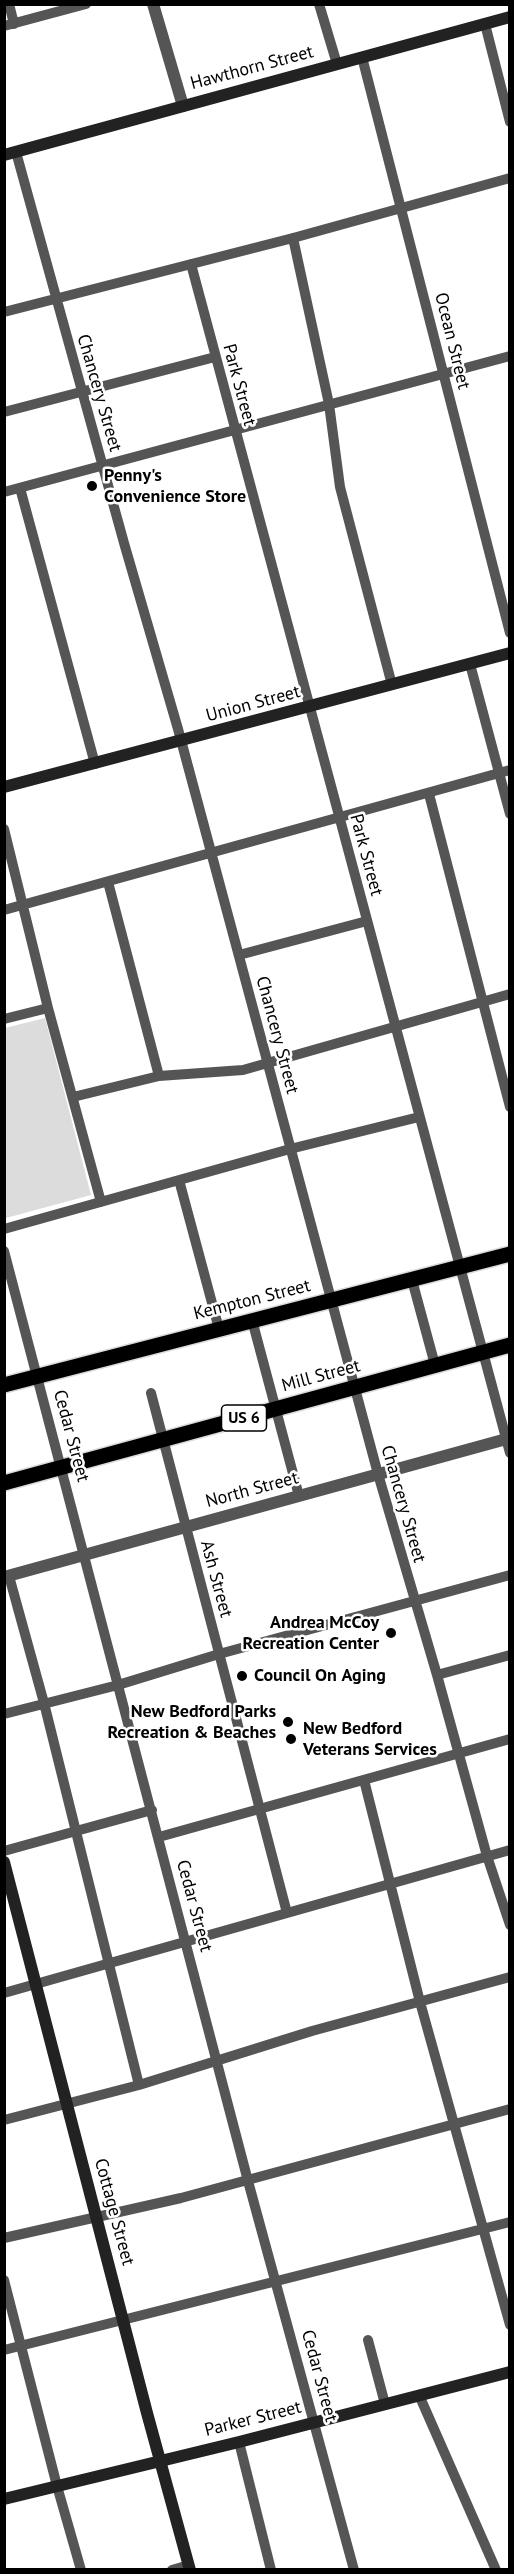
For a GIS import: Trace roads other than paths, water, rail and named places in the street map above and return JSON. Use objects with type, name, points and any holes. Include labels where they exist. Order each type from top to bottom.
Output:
[{"type":"main road","name":"Hawthorn Street","points":[[10,153],[510,17]]},
{"type":"main road","name":"Union Street","points":[[4,787],[182,742],[510,653]]},
{"type":"main road","name":"Kempton Street","points":[[4,1385],[510,1254]]},
{"type":"main road","name":"Mill Street","points":[[4,1483],[510,1345]]},
{"type":"main road","name":"Cottage Street","points":[[4,1862],[190,2567]]},
{"type":"main road","name":"Parker Street","points":[[4,2499],[510,2372]]},
{"type":"street","points":[[9,4],[9,25],[86,4]]},
{"type":"street","points":[[153,4],[183,106]]},
{"type":"street","points":[[319,4],[337,64]]},
{"type":"street","points":[[485,24],[510,122]]},
{"type":"street","name":"Ocean Street","points":[[362,57],[510,633]]},
{"type":"street","name":"Chancery Street","points":[[10,153],[56,299],[182,742],[354,1388],[437,1675],[457,1753],[510,1925]]},
{"type":"street","points":[[4,312],[293,238],[510,178]]},
{"type":"street","points":[[293,238],[329,404],[340,487],[392,685]]},
{"type":"street","name":"Park Street","points":[[191,264],[459,1267],[508,1438],[510,1453]]},
{"type":"street","points":[[4,492],[510,356]]},
{"type":"street","points":[[4,412],[215,357]]},
{"type":"street","points":[[20,488],[95,764]]},
{"type":"street","points":[[470,664],[504,772],[510,814]]},
{"type":"street","points":[[4,910],[504,772]]},
{"type":"street","points":[[429,794],[510,1107]]},
{"type":"street","points":[[4,829],[48,1008],[101,1202]]},
{"type":"street","points":[[108,882],[159,1076]]},
{"type":"street","points":[[239,955],[367,921]]},
{"type":"street","points":[[73,1098],[159,1076],[226,1073],[510,994]]},
{"type":"street","points":[[4,1019],[48,1008]]},
{"type":"street","points":[[4,1228],[290,1149],[419,1117]]},
{"type":"street","points":[[179,1180],[219,1329]]},
{"type":"street","name":"Cedar Street","points":[[4,1251],[248,2181],[354,2570]]},
{"type":"street","points":[[412,1280],[435,1365]]},
{"type":"street","points":[[252,1320],[299,1496]]},
{"type":"street","name":"Ash Street","points":[[151,1393],[287,1912]]},
{"type":"street","name":"North Street","points":[[7,1576],[508,1438]]},
{"type":"street","points":[[4,1714],[118,1685],[219,1654],[510,1575]]},
{"type":"street","points":[[7,1576],[44,1702],[140,2085]]},
{"type":"street","points":[[437,1675],[510,1655]]},
{"type":"street","points":[[159,1837],[510,1739]]},
{"type":"street","points":[[364,1780],[420,2002],[510,2325]]},
{"type":"street","points":[[4,1851],[152,1810]]},
{"type":"street","points":[[4,1993],[510,1850]]},
{"type":"street","points":[[4,2120],[140,2085],[312,2031],[510,1977]]},
{"type":"street","points":[[4,2238],[248,2181],[510,2109]]},
{"type":"street","points":[[4,2350],[510,2222]]},
{"type":"street","points":[[4,2280],[81,2570]]},
{"type":"street","points":[[368,2340],[385,2404]]},
{"type":"street","points":[[419,2395],[496,2570]]},
{"type":"street","points":[[238,2442],[271,2570]]},
{"type":"street","points":[[172,2570],[190,2567]]},
{"type":"place","name":"Penny's Convenience Store","points":[[92,486]]},
{"type":"place","name":"Andrea McCoy Recreation Center","points":[[391,1633]]},
{"type":"place","name":"Council On Aging","points":[[242,1676]]},
{"type":"place","name":"New Bedford Parks Recreation & Beaches","points":[[288,1722]]},
{"type":"place","name":"New Bedford Veterans Services","points":[[291,1739]]}]
